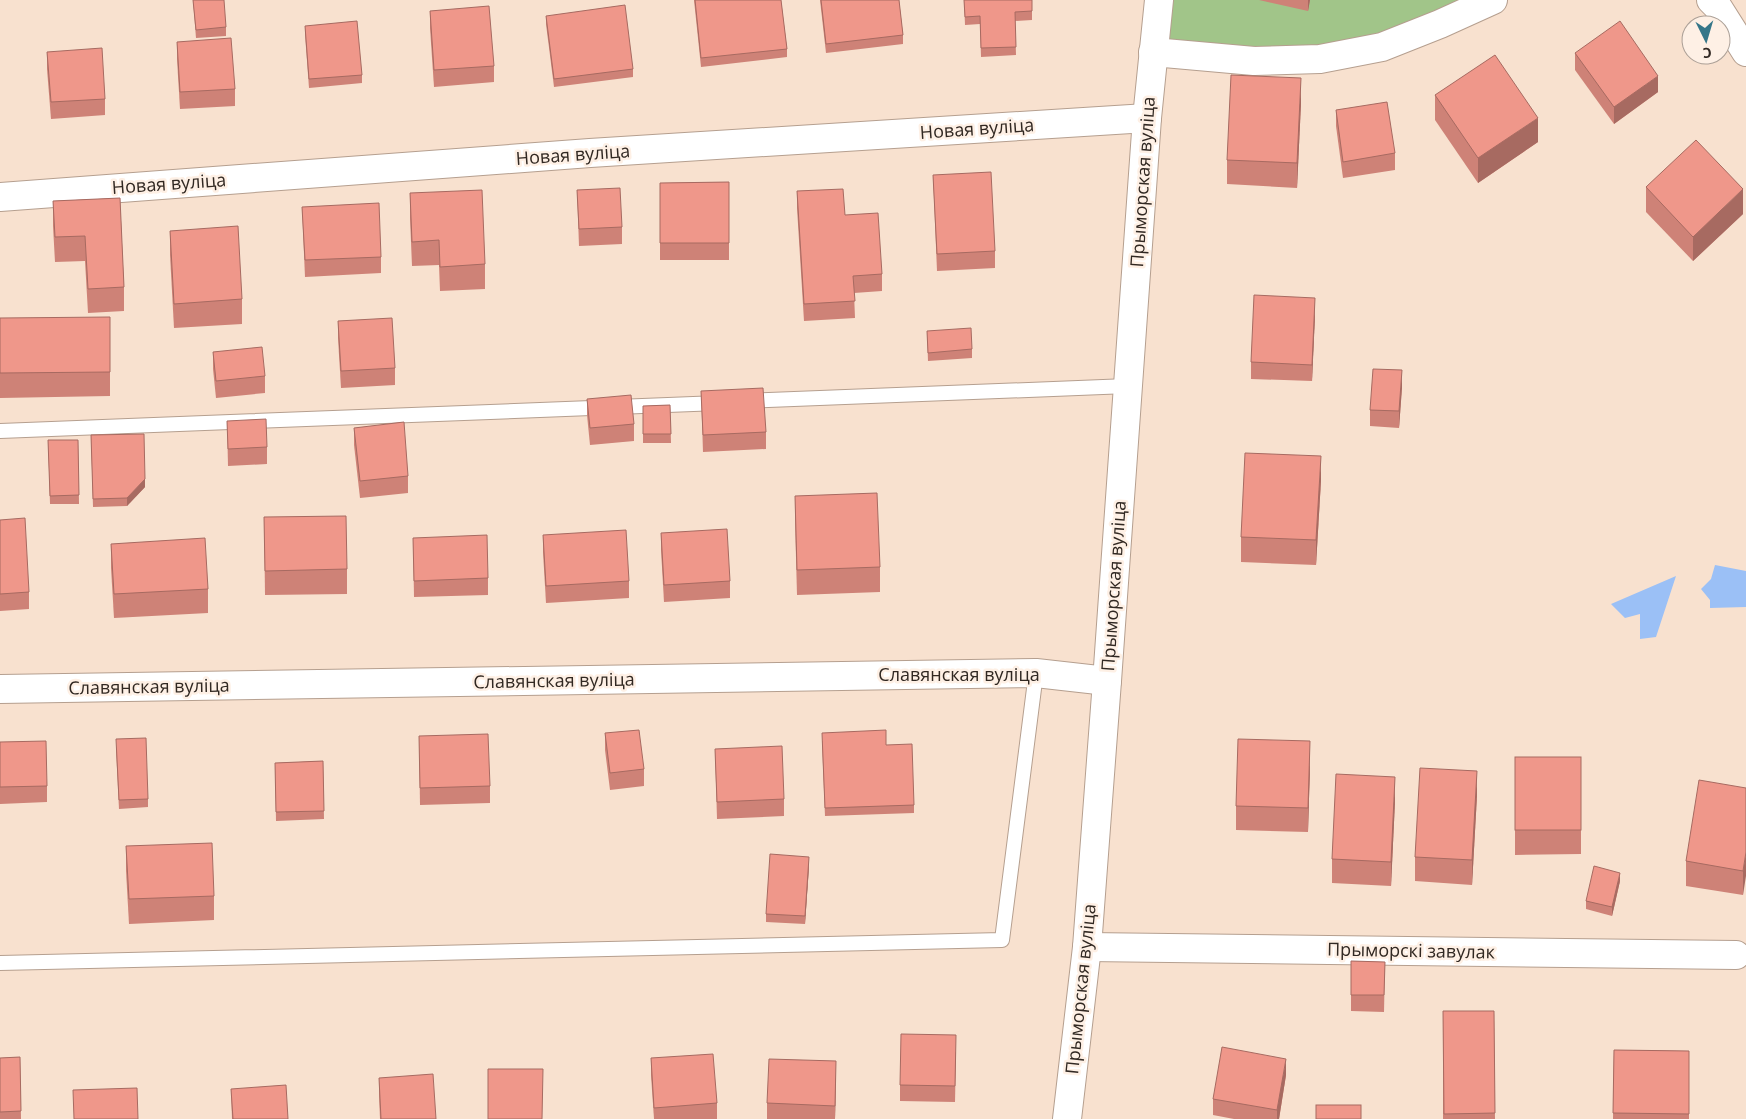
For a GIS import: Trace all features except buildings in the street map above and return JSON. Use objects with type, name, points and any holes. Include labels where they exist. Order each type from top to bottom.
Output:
[{"type":"street","name":"Прыморская вуліца","points":[[1067,1119],[1087,947],[1108,681],[1147,118],[1159,0]]},
{"type":"street","points":[[1153,52],[1254,61],[1320,59],[1382,47],[1493,0]]},
{"type":"street","points":[[1711,0],[1717,6],[1746,52]]},
{"type":"street","name":"Новая вуліца","points":[[0,197],[590,154],[1147,118]]},
{"type":"street","name":"Славянская вуліца","points":[[0,690],[1036,674],[1108,681]]},
{"type":"street","name":"Прыморскі завулак","points":[[1087,947],[1741,954]]},
{"type":"lane","points":[[0,431],[1128,386]]},
{"type":"lane","points":[[0,963],[1002,940],[1036,674]]},
{"type":"green space","points":[[1159,0],[1493,0],[1382,47],[1153,52]]},
{"type":"water","points":[[1715,565],[1746,571],[1746,607],[1710,608],[1710,600],[1701,589],[1711,579]]},
{"type":"water","points":[[1676,576],[1656,637],[1640,639],[1640,614],[1625,618],[1611,604]]}]
